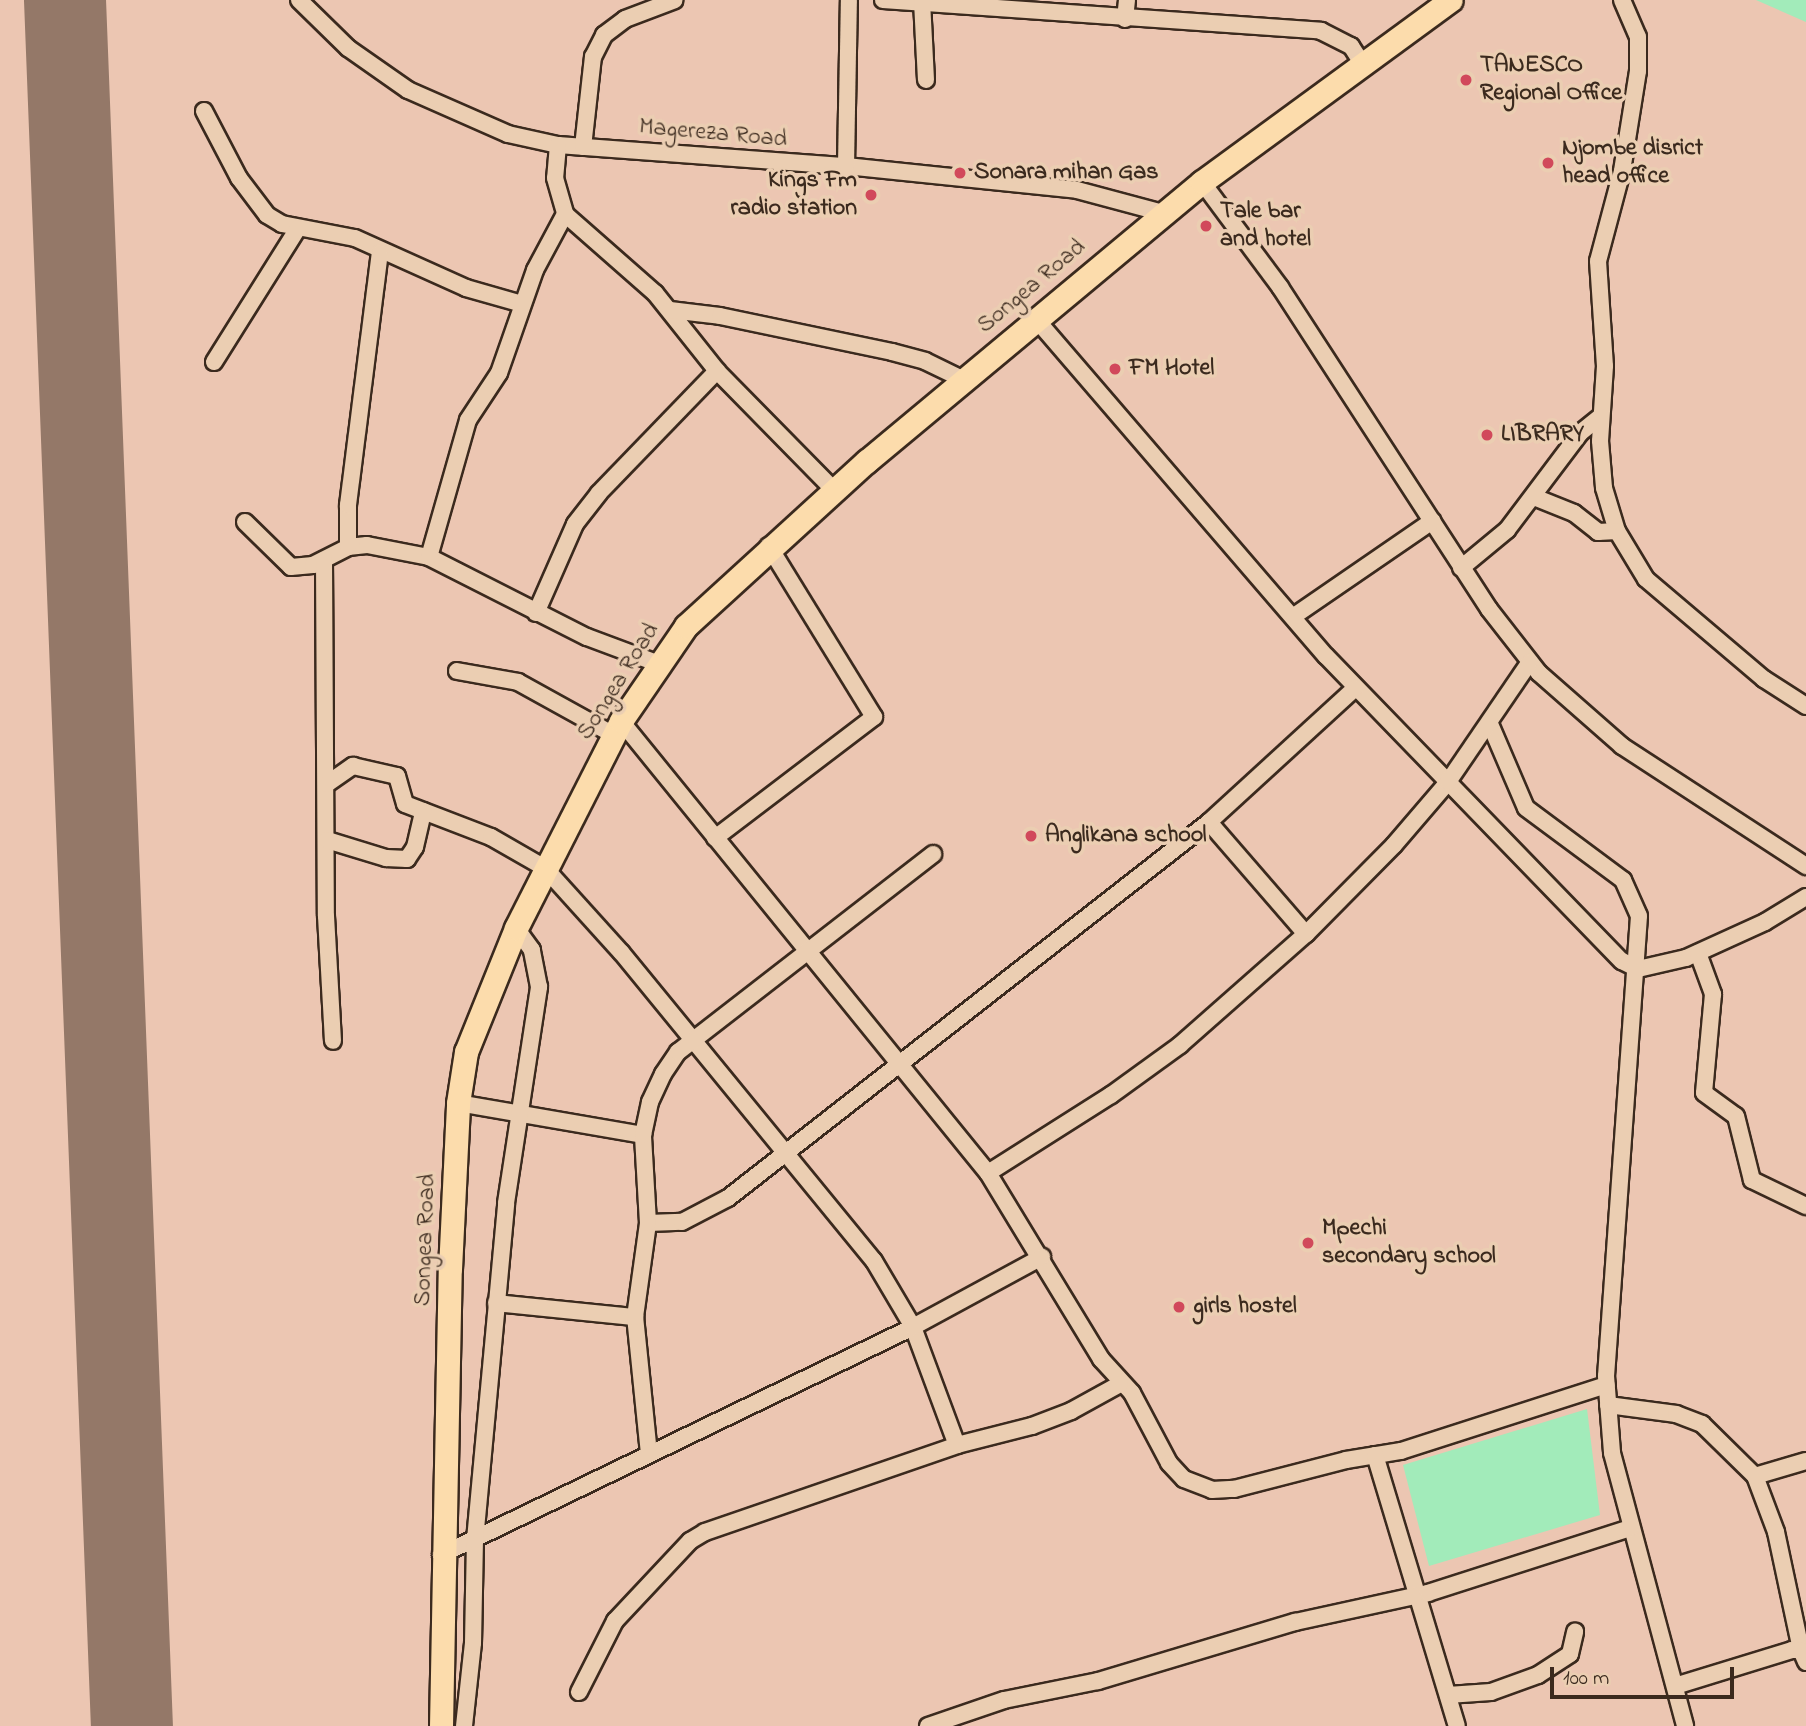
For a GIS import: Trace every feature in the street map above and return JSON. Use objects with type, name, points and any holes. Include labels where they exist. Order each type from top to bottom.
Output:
[{"type":"highway","name":"Songea Road","points":[[441,1726],[441,1555],[458,1103],[466,1052],[516,929],[617,728],[657,663],[686,626],[769,546],[962,379],[1163,213],[1362,63],[1451,0]]},
{"type":"street","name":"Magereza Road","points":[[299,0],[348,48],[408,90],[492,130],[558,145],[846,166],[1077,190],[1163,213]]},
{"type":"street","points":[[583,147],[593,57],[604,35],[625,19],[675,0]]},
{"type":"street","points":[[846,166],[849,0]]},
{"type":"street","points":[[883,0],[1321,31],[1351,46],[1362,63]]},
{"type":"street","points":[[1125,19],[1127,0]]},
{"type":"street","points":[[1622,0],[1638,37],[1638,71],[1622,171],[1600,245],[1605,366],[1600,418],[1601,469],[1617,531],[1639,572],[1655,589],[1764,679],[1806,706]]},
{"type":"street","points":[[922,1],[926,80]]},
{"type":"street","points":[[204,111],[254,203],[282,224],[340,233],[380,253],[484,295],[522,304]]},
{"type":"street","points":[[558,145],[555,178],[565,214],[670,310],[718,371],[834,490]]},
{"type":"street","points":[[1202,182],[1280,287],[1461,568],[1530,662],[1622,746],[1806,866]]},
{"type":"street","points":[[429,557],[468,420],[499,373],[522,304],[565,214]]},
{"type":"street","points":[[214,362],[298,228]]},
{"type":"street","points":[[348,547],[348,505],[380,253]]},
{"type":"street","points":[[670,310],[720,316],[892,352],[925,361],[962,379]]},
{"type":"street","points":[[1035,318],[1355,688],[1609,950],[1638,969],[1698,953],[1806,897]]},
{"type":"street","points":[[536,613],[575,524],[599,493],[718,371]]},
{"type":"street","points":[[1461,568],[1507,530],[1580,433],[1600,418]]},
{"type":"street","points":[[1534,497],[1574,513],[1598,531],[1617,531]]},
{"type":"street","points":[[1294,617],[1432,521]]},
{"type":"street","points":[[245,522],[280,560],[300,568],[323,592]]},
{"type":"street","points":[[300,568],[324,560],[348,547],[377,546],[429,557],[536,613],[657,663]]},
{"type":"street","points":[[715,838],[874,717],[769,546]]},
{"type":"street","points":[[324,560],[332,1041]]},
{"type":"street","points":[[989,1173],[1111,1095],[1180,1045],[1306,934],[1387,853],[1448,782],[1530,662]]},
{"type":"street","points":[[457,671],[518,682],[617,728],[715,838],[804,951],[989,1173],[1120,1384],[1140,1404],[1168,1463],[1195,1485],[1234,1489],[1442,1439],[1606,1385]]},
{"type":"street","points":[[648,1223],[682,1222],[704,1214],[1209,822],[1355,688]]},
{"type":"street","points":[[1490,724],[1528,810],[1578,843],[1629,889],[1641,930],[1606,1385],[1612,1453],[1685,1726]]},
{"type":"street","points":[[327,784],[348,767],[383,771],[401,780],[405,804],[500,841],[545,868],[693,1040],[874,1261],[913,1327],[957,1445]]},
{"type":"street","points":[[327,840],[386,858],[407,859],[415,847],[423,811]]},
{"type":"street","points":[[1209,822],[1306,934]]},
{"type":"street","points":[[649,1454],[635,1317],[648,1223],[643,1135],[650,1102],[663,1074],[678,1052],[804,951],[933,854]]},
{"type":"street","points":[[464,1726],[473,1643],[475,1541],[496,1303],[518,1115],[539,987],[532,950],[516,929]]},
{"type":"street","points":[[1698,953],[1713,994],[1704,1093],[1737,1116],[1752,1180],[1806,1206]]},
{"type":"street","points":[[458,1103],[643,1135]]},
{"type":"street","points":[[441,1555],[475,1541],[913,1327],[1042,1256]]},
{"type":"street","points":[[496,1303],[635,1317]]},
{"type":"street","points":[[579,1692],[614,1621],[690,1541],[726,1522],[957,1445],[1058,1416],[1120,1384]]},
{"type":"street","points":[[1608,1405],[1676,1415],[1702,1424],[1755,1476],[1776,1532],[1803,1656],[1675,1686]]},
{"type":"street","points":[[1375,1455],[1457,1726]]},
{"type":"street","points":[[1755,1476],[1806,1461]]},
{"type":"street","points":[[928,1726],[1004,1700],[1088,1684],[1295,1622],[1419,1596],[1631,1528]]},
{"type":"street","points":[[1448,1695],[1491,1692],[1538,1675],[1570,1654],[1575,1632]]},
{"type":"green space","points":[[1756,0],[1806,0],[1806,22]]},
{"type":"green space","points":[[1587,1409],[1600,1515],[1429,1566],[1403,1465]]},
{"type":"runway","points":[[65,0],[132,1726]]},
{"type":"place","name":"TANESCO Regional Office","points":[[1466,80]]},
{"type":"place","name":"Njombe disrict head office","points":[[1548,163]]},
{"type":"place","name":"Sonara mihan Gas","points":[[960,173]]},
{"type":"place","name":"Kings Fm radio station","points":[[871,195]]},
{"type":"place","name":"Tale bar and hotel","points":[[1206,226]]},
{"type":"place","name":"FM Hotel","points":[[1115,369]]},
{"type":"place","name":"LIBRARY","points":[[1487,435]]},
{"type":"place","name":"Anglikana school","points":[[1031,836]]},
{"type":"place","name":"Mpechi secondary school","points":[[1308,1243]]},
{"type":"place","name":"girls hostel","points":[[1179,1307]]}]
